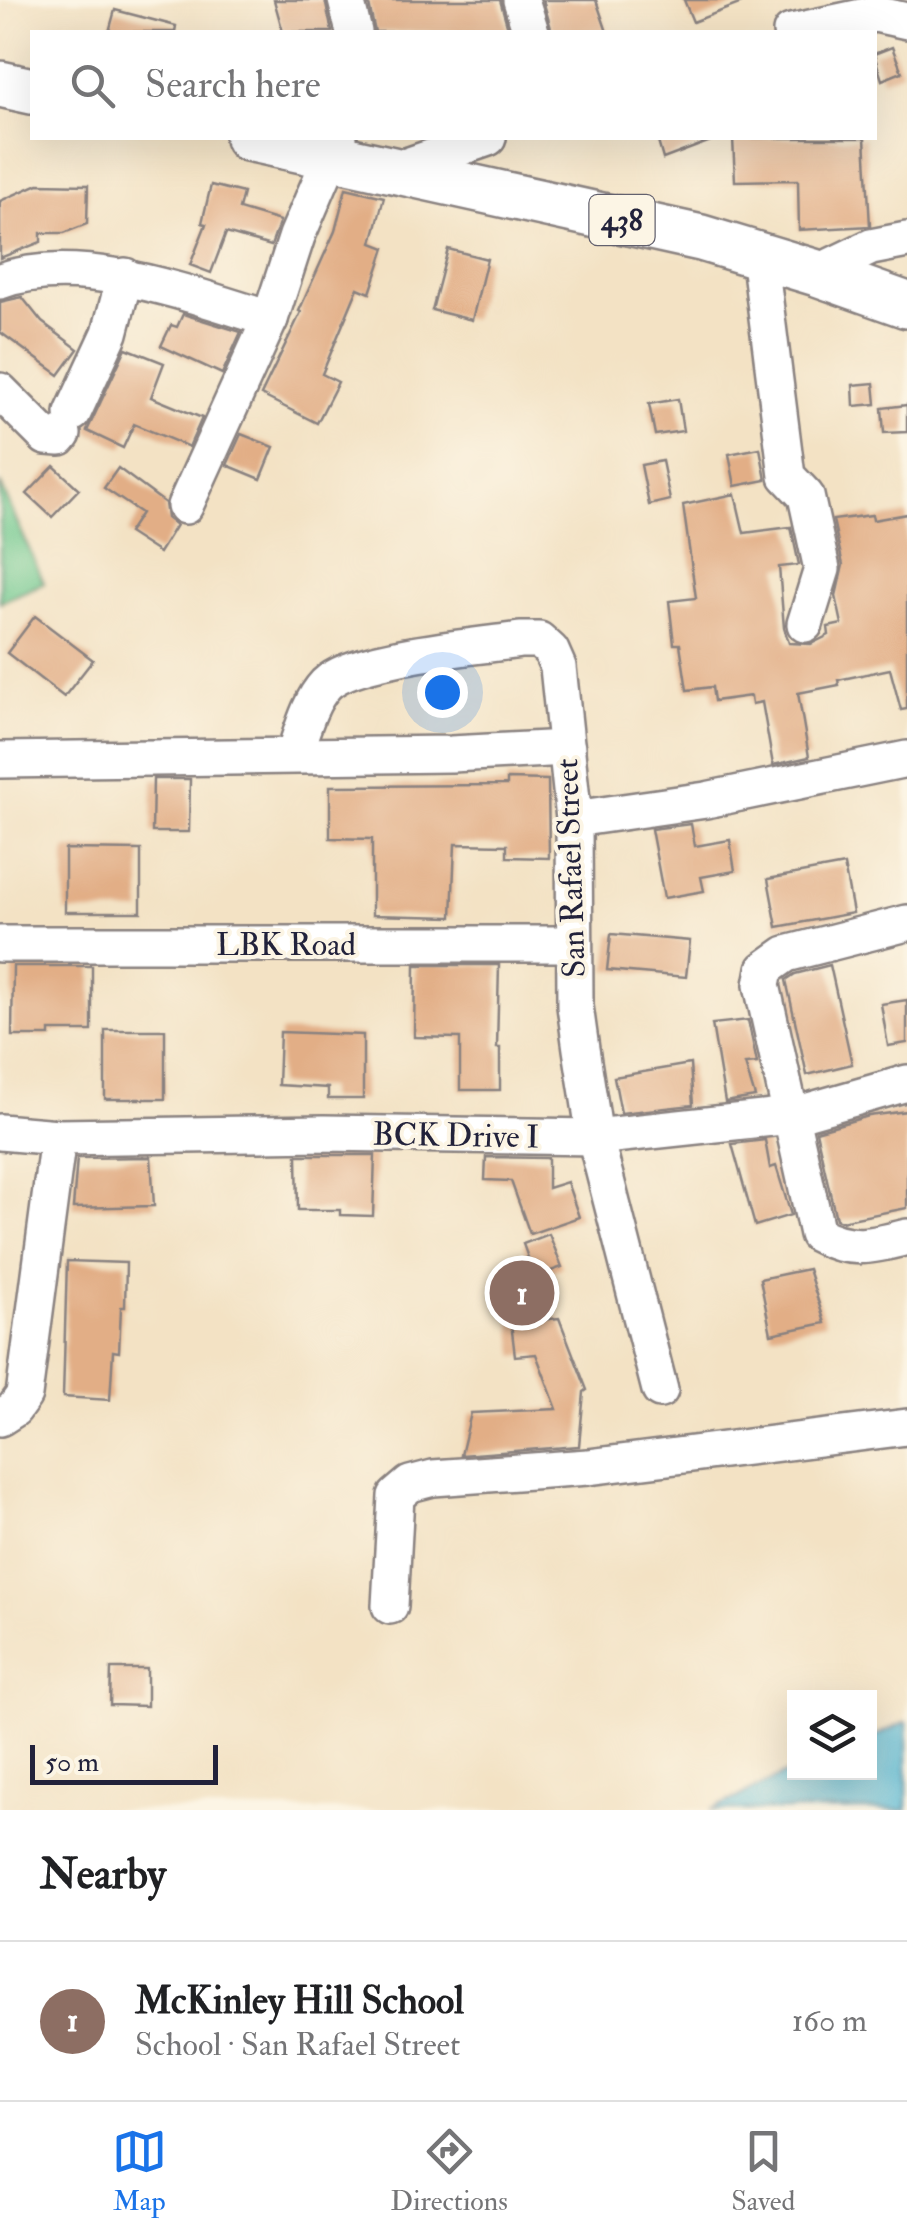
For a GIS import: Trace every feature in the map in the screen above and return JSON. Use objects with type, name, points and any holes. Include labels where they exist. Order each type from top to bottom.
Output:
[{"type":"main road","points":[[0,84],[30,91]]},
{"type":"main road","name":"438","points":[[270,140],[335,146],[398,169],[760,254],[907,306]]},
{"type":"street","points":[[346,0],[354,30]]},
{"type":"street","points":[[521,0],[530,30]]},
{"type":"street","points":[[799,30],[875,14],[907,21]]},
{"type":"street","points":[[398,169],[482,140]]},
{"type":"street","points":[[185,506],[270,319],[297,236],[335,146]]},
{"type":"street","points":[[817,273],[871,247],[907,240]]},
{"type":"street","points":[[760,254],[787,476],[806,496],[822,570],[805,624]]},
{"type":"street","points":[[0,281],[25,272],[125,276],[270,319]]},
{"type":"street","points":[[0,391],[46,438],[60,438],[110,333],[125,276]]},
{"type":"street","name":"San Rafael Street","points":[[294,754],[312,706],[322,688],[337,675],[362,666],[520,640],[539,640],[551,650],[558,667],[574,819],[574,1006],[595,1137],[660,1390]]},
{"type":"street","points":[[0,760],[451,754],[567,748]]},
{"type":"street","points":[[574,819],[706,800],[907,760]]},
{"type":"street","points":[[907,923],[786,954],[765,969],[762,984],[817,1234],[836,1245],[854,1248],[907,1237]]},
{"type":"street","name":"LBK Road","points":[[0,944],[573,944]]},
{"type":"street","name":"BCK Drive I","points":[[0,1132],[58,1137],[595,1137],[792,1116],[907,1083]]},
{"type":"street","points":[[0,1112],[0,1132]]},
{"type":"street","points":[[0,1418],[14,1409],[24,1395],[58,1137]]},
{"type":"street","points":[[390,1606],[396,1496],[410,1484],[434,1478],[644,1460],[907,1427]]},
{"type":"green space","points":[[0,483],[44,583],[0,602]]},
{"type":"water","points":[[907,1722],[907,1810],[711,1810],[787,1773],[787,1780],[877,1780],[877,1735]]},
{"type":"building","points":[[274,0],[325,0],[332,30],[282,30]]},
{"type":"building","points":[[368,0],[500,0],[508,30],[375,30]]},
{"type":"building","points":[[543,0],[596,0],[606,30],[551,30]]},
{"type":"building","points":[[684,0],[746,0],[747,1],[693,22]]},
{"type":"building","points":[[115,10],[176,26],[175,30],[110,30]]},
{"type":"building","points":[[892,47],[902,72],[882,80],[877,53]]},
{"type":"building","points":[[658,140],[713,140],[663,159]]},
{"type":"building","points":[[733,140],[865,140],[870,226],[799,230],[798,180],[735,181]]},
{"type":"building","points":[[38,184],[88,185],[87,224],[64,233],[41,233],[41,242],[0,258],[0,201]]},
{"type":"building","points":[[211,185],[243,193],[239,209],[280,221],[271,246],[226,233],[211,273],[190,265],[206,224],[202,223]]},
{"type":"building","points":[[346,188],[384,197],[372,243],[385,248],[370,293],[358,288],[322,374],[338,382],[317,423],[261,395],[335,231]]},
{"type":"building","points":[[448,249],[487,259],[472,320],[432,310]]},
{"type":"building","points":[[22,297],[42,322],[78,349],[59,375],[0,332],[0,302]]},
{"type":"building","points":[[183,314],[241,332],[222,374],[161,346],[171,325],[177,327]]},
{"type":"building","points":[[126,348],[164,363],[151,397],[202,418],[189,447],[134,424],[123,448],[87,431]]},
{"type":"building","points":[[874,383],[876,404],[854,406],[853,385]]},
{"type":"building","points":[[678,399],[683,431],[655,435],[649,404]]},
{"type":"building","points":[[907,405],[907,432],[884,433],[882,408]]},
{"type":"building","points":[[241,434],[274,447],[261,479],[227,465]]},
{"type":"building","points":[[760,448],[766,480],[735,486],[729,454]]},
{"type":"building","points":[[662,461],[670,500],[649,505],[641,465]]},
{"type":"building","points":[[54,466],[79,489],[52,517],[27,494]]},
{"type":"building","points":[[118,468],[165,503],[167,518],[176,525],[159,553],[128,533],[141,513],[104,488]]},
{"type":"building","points":[[735,494],[744,533],[791,527],[799,565],[779,567],[784,628],[789,643],[811,644],[829,635],[828,627],[842,624],[836,596],[843,565],[833,520],[872,515],[873,520],[907,514],[907,709],[901,710],[890,669],[798,693],[809,757],[773,765],[762,702],[752,704],[751,696],[714,701],[712,687],[687,690],[680,644],[674,644],[669,601],[696,598],[683,505]]},
{"type":"building","points":[[35,616],[93,660],[64,697],[7,653]]},
{"type":"building","points":[[153,779],[190,779],[189,832],[152,832]]},
{"type":"building","points":[[507,779],[548,780],[549,858],[507,857],[507,845],[455,844],[452,917],[372,915],[372,839],[330,838],[330,786],[507,785]]},
{"type":"building","points":[[691,824],[695,846],[730,840],[735,871],[701,877],[704,891],[664,898],[651,829]]},
{"type":"building","points":[[65,849],[141,850],[141,912],[65,912]]},
{"type":"building","points":[[844,865],[853,913],[777,927],[768,879]]},
{"type":"building","points":[[611,934],[690,941],[686,977],[607,970]]},
{"type":"building","points":[[415,965],[499,965],[500,1090],[460,1090],[460,1038],[414,1037]]},
{"type":"building","points":[[830,965],[852,1064],[807,1075],[786,980]]},
{"type":"building","points":[[13,966],[92,966],[92,1031],[12,1036]]},
{"type":"building","points":[[907,1000],[907,1043],[888,1046],[881,1004]]},
{"type":"building","points":[[748,1020],[757,1063],[745,1064],[755,1097],[725,1102],[712,1024]]},
{"type":"building","points":[[105,1030],[165,1030],[165,1099],[105,1099]]},
{"type":"building","points":[[280,1032],[363,1035],[363,1099],[328,1099],[328,1088],[278,1085]]},
{"type":"building","points":[[690,1064],[693,1105],[621,1113],[614,1077]]},
{"type":"building","points":[[907,1111],[907,1208],[836,1219],[816,1131],[869,1116]]},
{"type":"building","points":[[765,1140],[770,1168],[776,1166],[791,1215],[755,1226],[732,1144]]},
{"type":"building","points":[[297,1155],[375,1155],[373,1216],[340,1215],[340,1210],[298,1210]]},
{"type":"building","points":[[151,1157],[154,1206],[73,1208],[77,1158]]},
{"type":"building","points":[[486,1157],[548,1158],[548,1188],[567,1182],[579,1217],[530,1234],[511,1181],[485,1180]]},
{"type":"building","points":[[549,1234],[562,1267],[535,1277],[523,1244]]},
{"type":"building","points":[[67,1261],[126,1263],[125,1307],[121,1307],[119,1352],[113,1351],[110,1400],[63,1397]]},
{"type":"building","points":[[808,1269],[825,1323],[771,1334],[760,1279]]},
{"type":"building","points":[[559,1318],[587,1390],[579,1446],[461,1455],[471,1413],[557,1409],[536,1354],[515,1356],[511,1323]]},
{"type":"building","points":[[111,1669],[147,1669],[147,1706],[110,1705]]},
{"type":"place","name":"McKinley Hill School","points":[[522,1293]]}]
